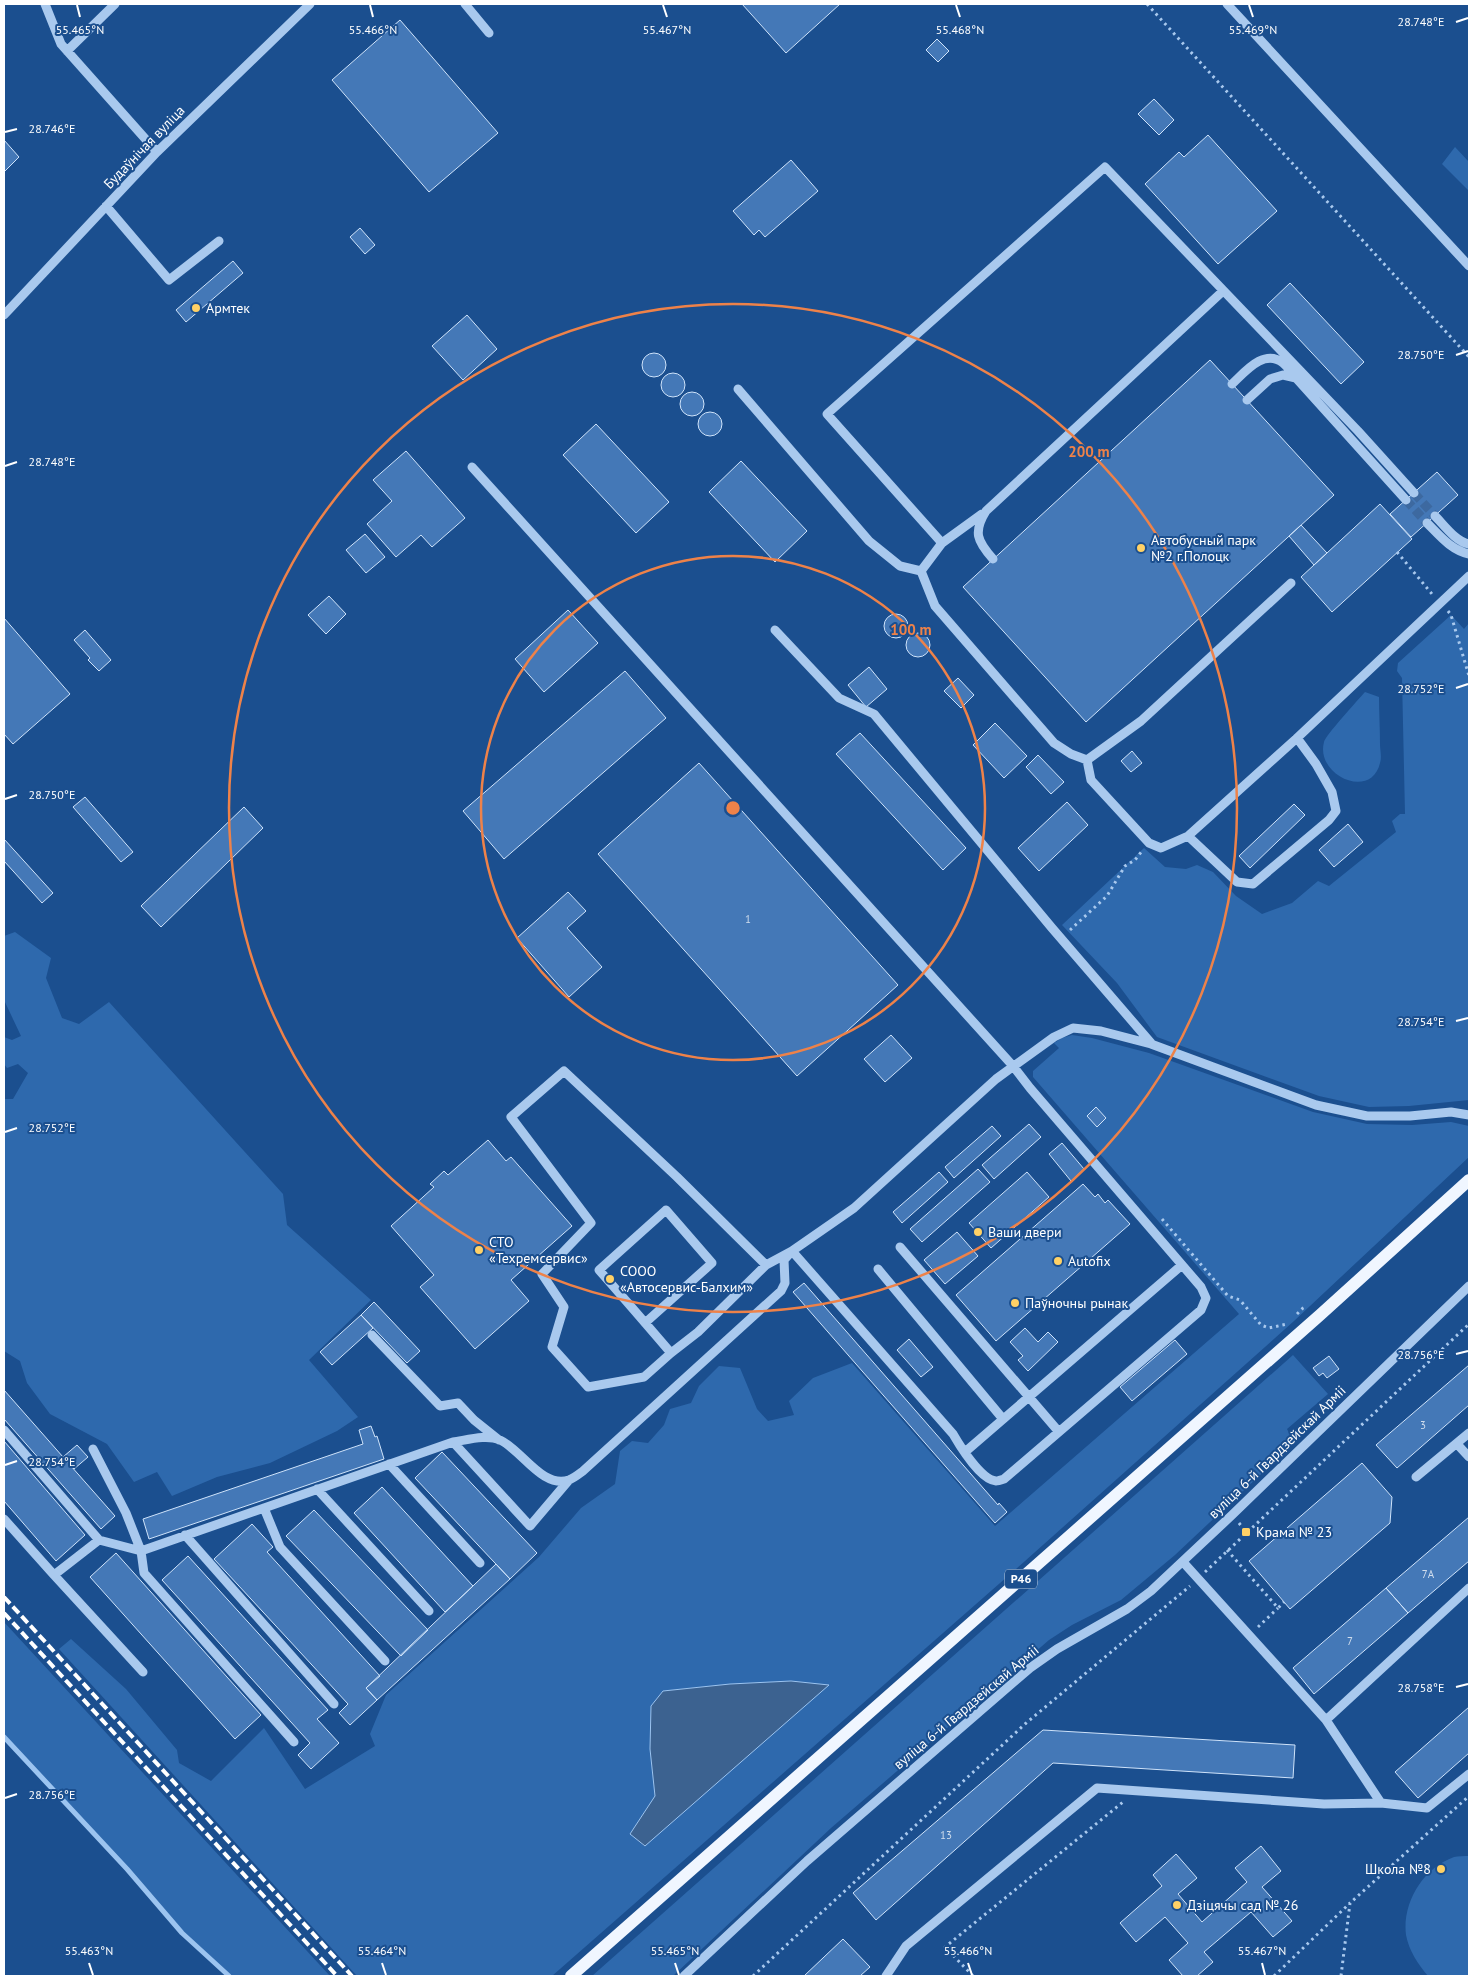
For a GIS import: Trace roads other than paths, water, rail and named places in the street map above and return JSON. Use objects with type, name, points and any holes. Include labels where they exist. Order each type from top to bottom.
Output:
[{"type":"main road","name":"Р46","points":[[571,1976],[1320,1315],[1469,1180]]},
{"type":"street","points":[[45,4],[61,44],[157,152]]},
{"type":"street","points":[[67,51],[115,4]]},
{"type":"street","name":"Будаўнічая вуліца","points":[[4,314],[157,152],[310,4]]},
{"type":"street","points":[[465,4],[489,33]]},
{"type":"street","points":[[1227,4],[1469,266]]},
{"type":"street","points":[[942,543],[827,414],[1105,167],[1358,431],[1414,493]]},
{"type":"street","points":[[106,206],[169,280],[218,241]]},
{"type":"street","points":[[921,572],[942,543],[986,511],[1223,291]]},
{"type":"street","points":[[1232,384],[1257,362],[1268,358],[1282,362],[1406,500]]},
{"type":"street","points":[[1247,400],[1270,379],[1283,374],[1296,378]]},
{"type":"street","points":[[738,388],[869,541],[900,566],[921,572]]},
{"type":"street","points":[[472,467],[1013,1066],[1201,1287],[1206,1298],[1201,1310],[1004,1479],[995,1481],[986,1477],[964,1452],[953,1434],[792,1250]]},
{"type":"street","points":[[986,511],[978,524],[978,536],[982,547],[993,559]]},
{"type":"street","points":[[1435,516],[1452,534],[1469,544]]},
{"type":"street","points":[[1427,523],[1458,552],[1469,554]]},
{"type":"street","points":[[921,572],[935,606],[1054,743],[1071,754],[1087,760]]},
{"type":"street","points":[[1087,760],[1091,780],[1149,843],[1161,848],[1188,836],[1298,738],[1469,576]]},
{"type":"street","points":[[1087,760],[1141,721],[1291,583]]},
{"type":"street","points":[[775,630],[839,698],[874,714],[1151,1044]]},
{"type":"street","points":[[1188,836],[1237,882],[1253,884],[1329,820],[1336,811],[1332,792],[1298,738]]},
{"type":"street","points":[[766,1264],[564,1070],[511,1117],[591,1223],[542,1274],[564,1307],[552,1347],[588,1387],[644,1377],[698,1332],[766,1264],[792,1250],[854,1208],[996,1079],[1054,1037],[1073,1028],[1101,1031],[1151,1044],[1316,1105],[1367,1116],[1410,1116],[1452,1112],[1469,1115]]},
{"type":"street","points":[[645,1323],[712,1263],[666,1210],[598,1270],[671,1353]]},
{"type":"street","points":[[900,1248],[1030,1396],[1059,1432]]},
{"type":"street","points":[[453,1442],[530,1526],[569,1480],[583,1472],[781,1291],[785,1283],[784,1260],[792,1250]]},
{"type":"street","points":[[964,1452],[1182,1265]]},
{"type":"street","points":[[878,1269],[1003,1419]]},
{"type":"street","name":"вуліца 6-й Гвардзейскай Арміі","points":[[684,1976],[807,1861],[1030,1668],[1057,1649],[1127,1609],[1183,1562],[1469,1286]]},
{"type":"street","points":[[372,1335],[440,1406],[458,1403],[474,1420],[520,1454],[542,1475],[554,1480],[569,1480]]},
{"type":"street","points":[[4,1430],[98,1540],[141,1551],[453,1442],[477,1438],[499,1440]]},
{"type":"street","points":[[1416,1477],[1469,1433]]},
{"type":"street","points":[[1457,1444],[1469,1457]]},
{"type":"street","points":[[92,1449],[126,1512],[141,1551],[144,1573],[294,1742]]},
{"type":"street","points":[[389,1464],[480,1562]]},
{"type":"street","points":[[317,1489],[429,1611]]},
{"type":"street","points":[[264,1508],[280,1547],[385,1661]]},
{"type":"street","points":[[4,1519],[143,1672]]},
{"type":"street","points":[[185,1535],[334,1704]]},
{"type":"street","points":[[54,1575],[98,1540]]},
{"type":"street","points":[[1183,1562],[1326,1720],[1381,1803]]},
{"type":"street","points":[[1326,1720],[1469,1588]]},
{"type":"street","points":[[886,1976],[906,1946],[1097,1788],[1324,1804],[1381,1803],[1428,1808],[1469,1774]]},
{"type":"waterway","points":[[4,1737],[127,1869],[182,1933],[229,1976]]},
{"type":"tunnel","points":[[1414,493],[1435,516]]},
{"type":"tunnel","points":[[1406,500],[1427,523]]},
{"type":"railway","points":[[4,1597],[352,1976]]},
{"type":"railway","points":[[4,1613],[337,1976]]},
{"type":"place","name":"Армтек","points":[[196,308]]},
{"type":"place","name":"Автобусный парк №2 г.Полоцк","points":[[1141,548]]},
{"type":"place","name":"Ваши двери","points":[[978,1232]]},
{"type":"place","name":"СТО «Техремсервис»","points":[[479,1250]]},
{"type":"place","name":"Autofix","points":[[1058,1261]]},
{"type":"place","name":"СООО «Автосервис-Балхим»","points":[[610,1279]]},
{"type":"place","name":"Паўночны рынак","points":[[1015,1303]]},
{"type":"place","name":"Крама № 23","points":[[1246,1532]]},
{"type":"place","name":"Школа №8","points":[[1441,1869]]},
{"type":"place","name":"Дзіцячы сад № 26","points":[[1177,1905]]}]
